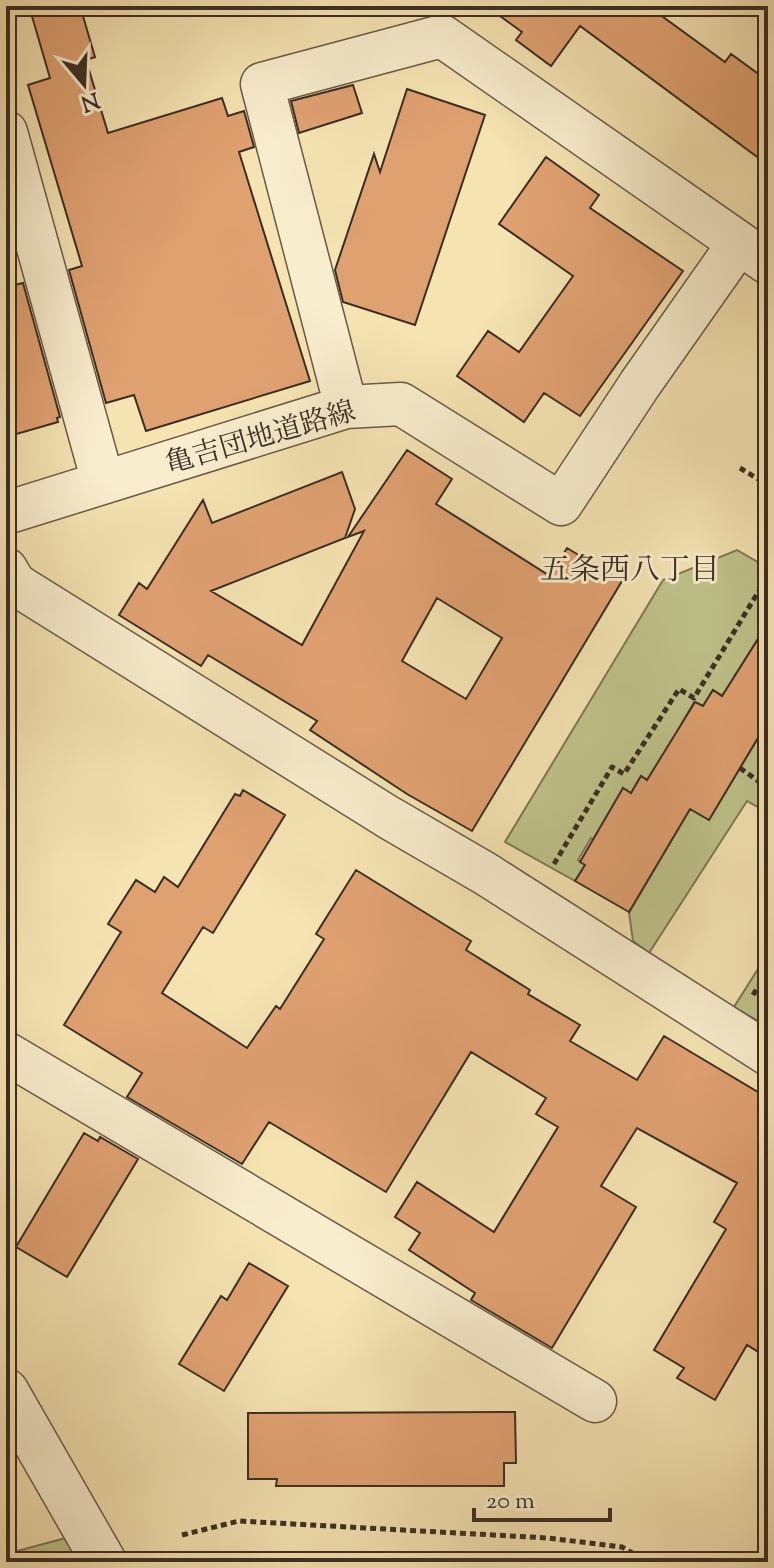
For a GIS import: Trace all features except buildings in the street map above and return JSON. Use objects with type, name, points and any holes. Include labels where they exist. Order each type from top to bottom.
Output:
[{"type":"street","points":[[346,407],[262,84],[442,36],[754,253]]},
{"type":"street","points":[[6,132],[103,482]]},
{"type":"street","name":"亀吉団地道路線","points":[[6,513],[346,407],[401,404],[561,504],[640,384],[754,253]]},
{"type":"street","points":[[6,569],[15,584],[531,903],[768,1054]]},
{"type":"street","points":[[6,1053],[595,1401]]},
{"type":"street","points":[[6,1391],[104,1562]]},
{"type":"path","points":[[740,468],[768,485]]},
{"type":"path","points":[[531,903],[612,767],[624,774],[679,689],[694,698],[763,584]]},
{"type":"path","points":[[740,768],[768,788]]},
{"type":"path","points":[[182,1535],[239,1521],[533,1537],[622,1547],[648,1562]]},
{"type":"green space","points":[[737,550],[768,568],[768,623],[734,677],[730,700],[713,690],[703,706],[694,702],[656,785],[641,776],[631,793],[623,788],[604,845],[591,838],[578,860],[585,865],[575,881],[505,842],[663,580]]},
{"type":"green space","points":[[768,721],[768,813],[747,801],[649,953],[633,941],[629,913],[690,809],[709,820]]},
{"type":"green space","points":[[768,953],[768,1027],[734,1007]]},
{"type":"green space","points":[[88,1532],[104,1562],[6,1562],[6,1554]]},
{"type":"district","name":"五条西八丁目","points":[[630,569]]}]
